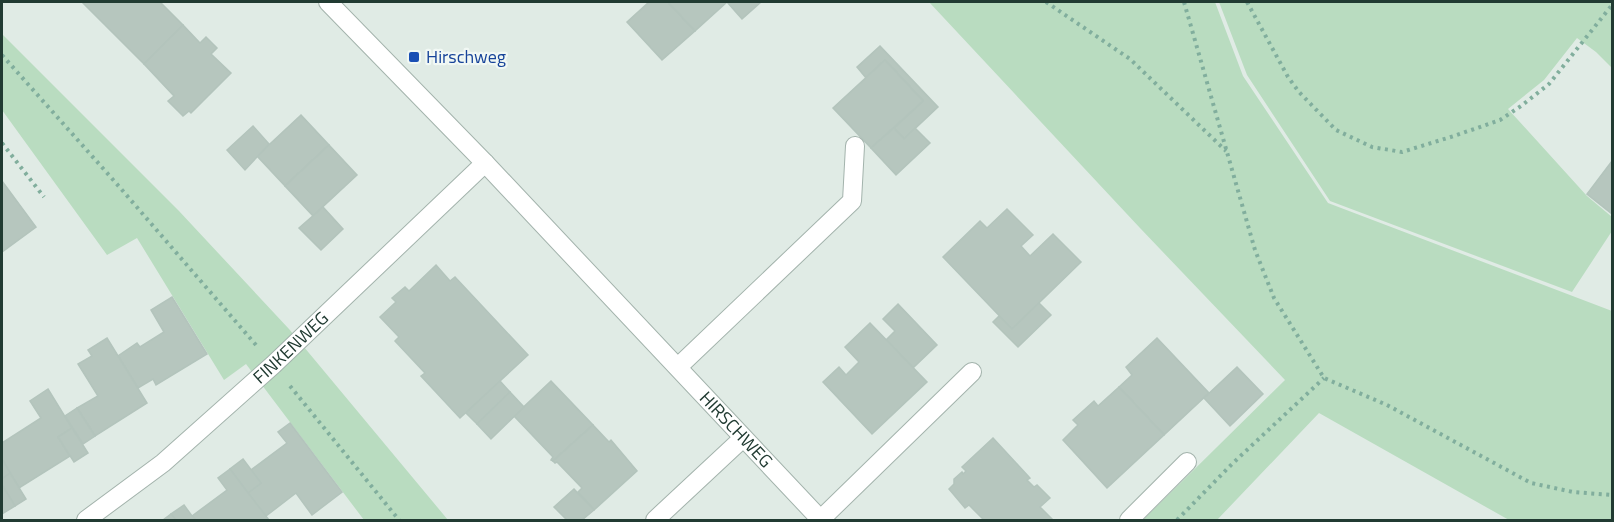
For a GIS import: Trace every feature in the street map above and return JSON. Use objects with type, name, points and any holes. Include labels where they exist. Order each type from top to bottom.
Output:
[{"type":"street","name":"HIRSCHWEG","points":[[328,2],[485,163],[821,520]]},
{"type":"street","points":[[678,367],[852,201],[855,146]]},
{"type":"street","name":"FINKENWEG","points":[[86,520],[163,463],[273,365],[485,163]]},
{"type":"street","points":[[821,520],[972,372]]},
{"type":"street","points":[[655,520],[743,438]]},
{"type":"street","points":[[1129,520],[1187,462]]},
{"type":"path","points":[[1046,2],[1130,59],[1180,109],[1227,151]]},
{"type":"path","points":[[1184,2],[1255,250],[1274,298],[1324,378],[1387,405],[1531,483],[1573,492],[1612,495]]},
{"type":"path","points":[[1247,2],[1288,77],[1299,92],[1336,130],[1372,147],[1402,152],[1500,120],[1521,106],[1549,84],[1612,5]]},
{"type":"path","points":[[2,55],[140,210],[273,365],[399,520]]},
{"type":"path","points":[[2,143],[44,197]]},
{"type":"path","points":[[1177,520],[1233,463],[1324,378]]},
{"type":"green space","points":[[929,2],[1215,2],[1243,76],[1328,203],[1612,311],[1612,520],[1509,520],[1319,413],[1217,520],[1143,520],[1285,380]]},
{"type":"green space","points":[[1219,2],[1612,2],[1612,68],[1577,38],[1544,80],[1508,109],[1587,196],[1612,217],[1612,231],[1572,292],[1330,201],[1247,75]]},
{"type":"green space","points":[[2,34],[179,211],[289,329],[448,520],[364,520],[246,364],[224,380],[137,238],[107,255],[2,110]]},
{"type":"building","points":[[82,2],[160,2],[183,25],[144,64]]},
{"type":"building","points":[[649,2],[668,2],[695,31],[662,60],[627,22]]},
{"type":"building","points":[[668,2],[727,2],[695,31]]},
{"type":"building","points":[[727,2],[761,2],[742,19]]},
{"type":"building","points":[[183,25],[200,43],[206,37],[217,48],[211,54],[231,73],[191,113],[189,111],[183,116],[168,101],[174,96],[144,64]]},
{"type":"building","points":[[880,46],[938,107],[904,139],[894,128],[923,101],[885,60],[866,78],[857,67]]},
{"type":"building","points":[[885,60],[923,101],[871,148],[833,108]]},
{"type":"building","points":[[301,115],[329,145],[285,186],[257,156]]},
{"type":"building","points":[[253,126],[269,144],[245,170],[227,150]]},
{"type":"building","points":[[894,128],[904,139],[915,128],[930,143],[896,175],[871,148]]},
{"type":"building","points":[[329,145],[357,175],[313,216],[285,186]]},
{"type":"building","points":[[1612,161],[1612,214],[1587,194]]},
{"type":"building","points":[[2,181],[36,227],[2,252]]},
{"type":"building","points":[[323,207],[343,229],[321,250],[299,228]]},
{"type":"building","points":[[1007,209],[1033,235],[1021,246],[1030,256],[1053,234],[1081,262],[1012,329],[943,257],[980,221],[987,228]]},
{"type":"building","points":[[436,265],[450,281],[455,277],[528,355],[460,418],[421,376],[425,373],[395,341],[399,337],[380,317],[396,302],[392,298],[405,287],[409,291]]},
{"type":"building","points":[[172,297],[207,354],[156,385],[153,379],[138,388],[118,356],[137,343],[140,347],[164,332],[151,310]]},
{"type":"building","points":[[1039,303],[1051,315],[1018,347],[993,322],[999,316],[1012,329]]},
{"type":"building","points":[[898,304],[937,345],[913,368],[886,340],[895,331],[883,319]]},
{"type":"building","points":[[870,323],[927,382],[872,434],[823,382],[839,367],[846,375],[859,362],[845,347]]},
{"type":"building","points":[[107,338],[147,403],[95,436],[77,408],[98,396],[78,364],[92,356],[88,350]]},
{"type":"building","points":[[1157,338],[1209,393],[1164,435],[1119,387],[1132,375],[1126,367]]},
{"type":"building","points":[[1237,367],[1263,394],[1230,426],[1204,398]]},
{"type":"building","points":[[500,381],[510,392],[477,424],[466,413]]},
{"type":"building","points":[[551,381],[593,425],[553,461],[551,460],[553,457],[514,416]]},
{"type":"building","points":[[1119,387],[1164,435],[1107,488],[1063,440],[1078,425],[1073,420],[1094,401],[1098,406]]},
{"type":"building","points":[[48,389],[72,428],[58,437],[70,456],[19,488],[2,459],[2,443],[41,418],[30,401]]},
{"type":"building","points":[[510,392],[524,407],[491,439],[477,424]]},
{"type":"building","points":[[77,408],[95,436],[83,444],[65,416]]},
{"type":"building","points":[[290,423],[342,492],[312,515],[296,493],[266,516],[248,493],[261,483],[251,470],[287,443],[278,432]]},
{"type":"building","points":[[593,425],[609,442],[611,440],[637,471],[594,510],[578,492],[582,488],[557,462],[553,461]]},
{"type":"building","points":[[72,428],[88,453],[74,462],[58,437]]},
{"type":"building","points":[[993,438],[1030,478],[1027,480],[1034,487],[1037,485],[1050,498],[1040,507],[1053,520],[984,520],[969,505],[965,508],[949,489],[954,484],[954,479],[966,471],[962,467]]},
{"type":"building","points":[[2,459],[10,473],[2,479]]},
{"type":"building","points":[[243,459],[261,483],[248,493],[230,469]]},
{"type":"building","points":[[230,469],[269,520],[196,520],[192,516],[227,490],[218,478]]},
{"type":"building","points":[[10,473],[26,499],[15,506],[2,485],[2,479]]},
{"type":"building","points":[[2,485],[15,506],[2,514]]},
{"type":"building","points":[[574,489],[594,510],[582,520],[567,520],[554,507]]},
{"type":"building","points":[[184,505],[196,520],[176,520],[171,514]]},
{"type":"building","points":[[171,514],[176,520],[163,520]]},
{"type":"place","name":"Hirschweg","points":[[414,57]]}]
